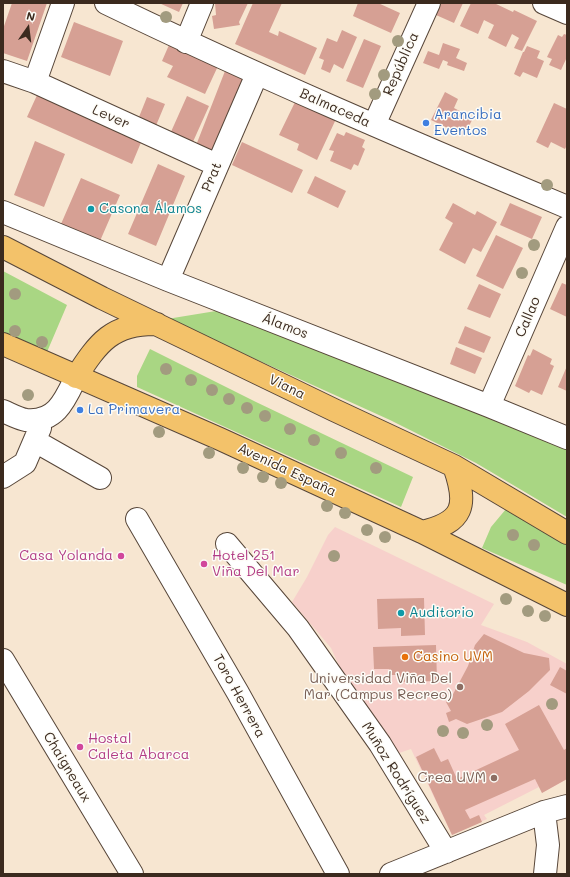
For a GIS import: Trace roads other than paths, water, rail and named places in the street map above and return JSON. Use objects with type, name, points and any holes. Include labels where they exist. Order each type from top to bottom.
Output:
[{"type":"main road","name":"Viana","points":[[3,247],[102,298],[454,466],[567,533]]},
{"type":"main road","points":[[76,377],[90,355],[101,342],[112,334],[134,326],[157,324]]},
{"type":"main road","name":"Avenida España","points":[[3,344],[220,439],[422,532],[567,605]]},
{"type":"main road","points":[[422,532],[439,528],[457,516],[462,493],[454,466]]},
{"type":"street","points":[[36,82],[63,3]]},
{"type":"street","name":"Balmaceda","points":[[106,3],[186,42],[257,74],[567,207]]},
{"type":"street","points":[[186,42],[202,3]]},
{"type":"street","name":"República","points":[[374,125],[429,3]]},
{"type":"street","points":[[544,3],[567,12]]},
{"type":"street","name":"Lever","points":[[3,71],[36,82],[217,164]]},
{"type":"street","name":"Prat","points":[[168,280],[257,74]]},
{"type":"street","name":"Álamos","points":[[3,212],[168,280],[490,406],[567,438]]},
{"type":"street","name":"Callao","points":[[490,406],[567,227]]},
{"type":"street","points":[[3,411],[25,420],[43,420],[57,411],[67,397],[76,377]]},
{"type":"street","points":[[3,477],[26,463],[43,420]]},
{"type":"street","points":[[35,441],[100,478]]},
{"type":"street","name":"Toro Herrera","points":[[137,518],[238,693],[338,874]]},
{"type":"street","name":"Muñoz Rodríguez","points":[[227,544],[298,628],[330,673],[380,744],[446,852]]},
{"type":"street","name":"Chaigneaux","points":[[3,660],[132,874]]},
{"type":"street","points":[[391,874],[544,812],[567,806]]},
{"type":"street","points":[[544,812],[548,846],[545,874]]},
{"type":"place","name":"Arancibia Eventos","points":[[426,123]]},
{"type":"place","name":"Casona Álamos","points":[[91,209]]},
{"type":"place","name":"La Primavera","points":[[80,410]]},
{"type":"place","name":"Casa Yolanda","points":[[121,556]]},
{"type":"place","name":"Hotel 251 Viña Del Mar","points":[[204,564]]},
{"type":"place","name":"Auditorio","points":[[401,613]]},
{"type":"place","name":"Casino UVM","points":[[405,657]]},
{"type":"place","name":"Universidad Viña Del Mar (Campus Recreo)","points":[[460,687]]},
{"type":"place","name":"Hostal Caleta Abarca","points":[[80,747]]},
{"type":"place","name":"Crea UVM","points":[[494,778]]}]
